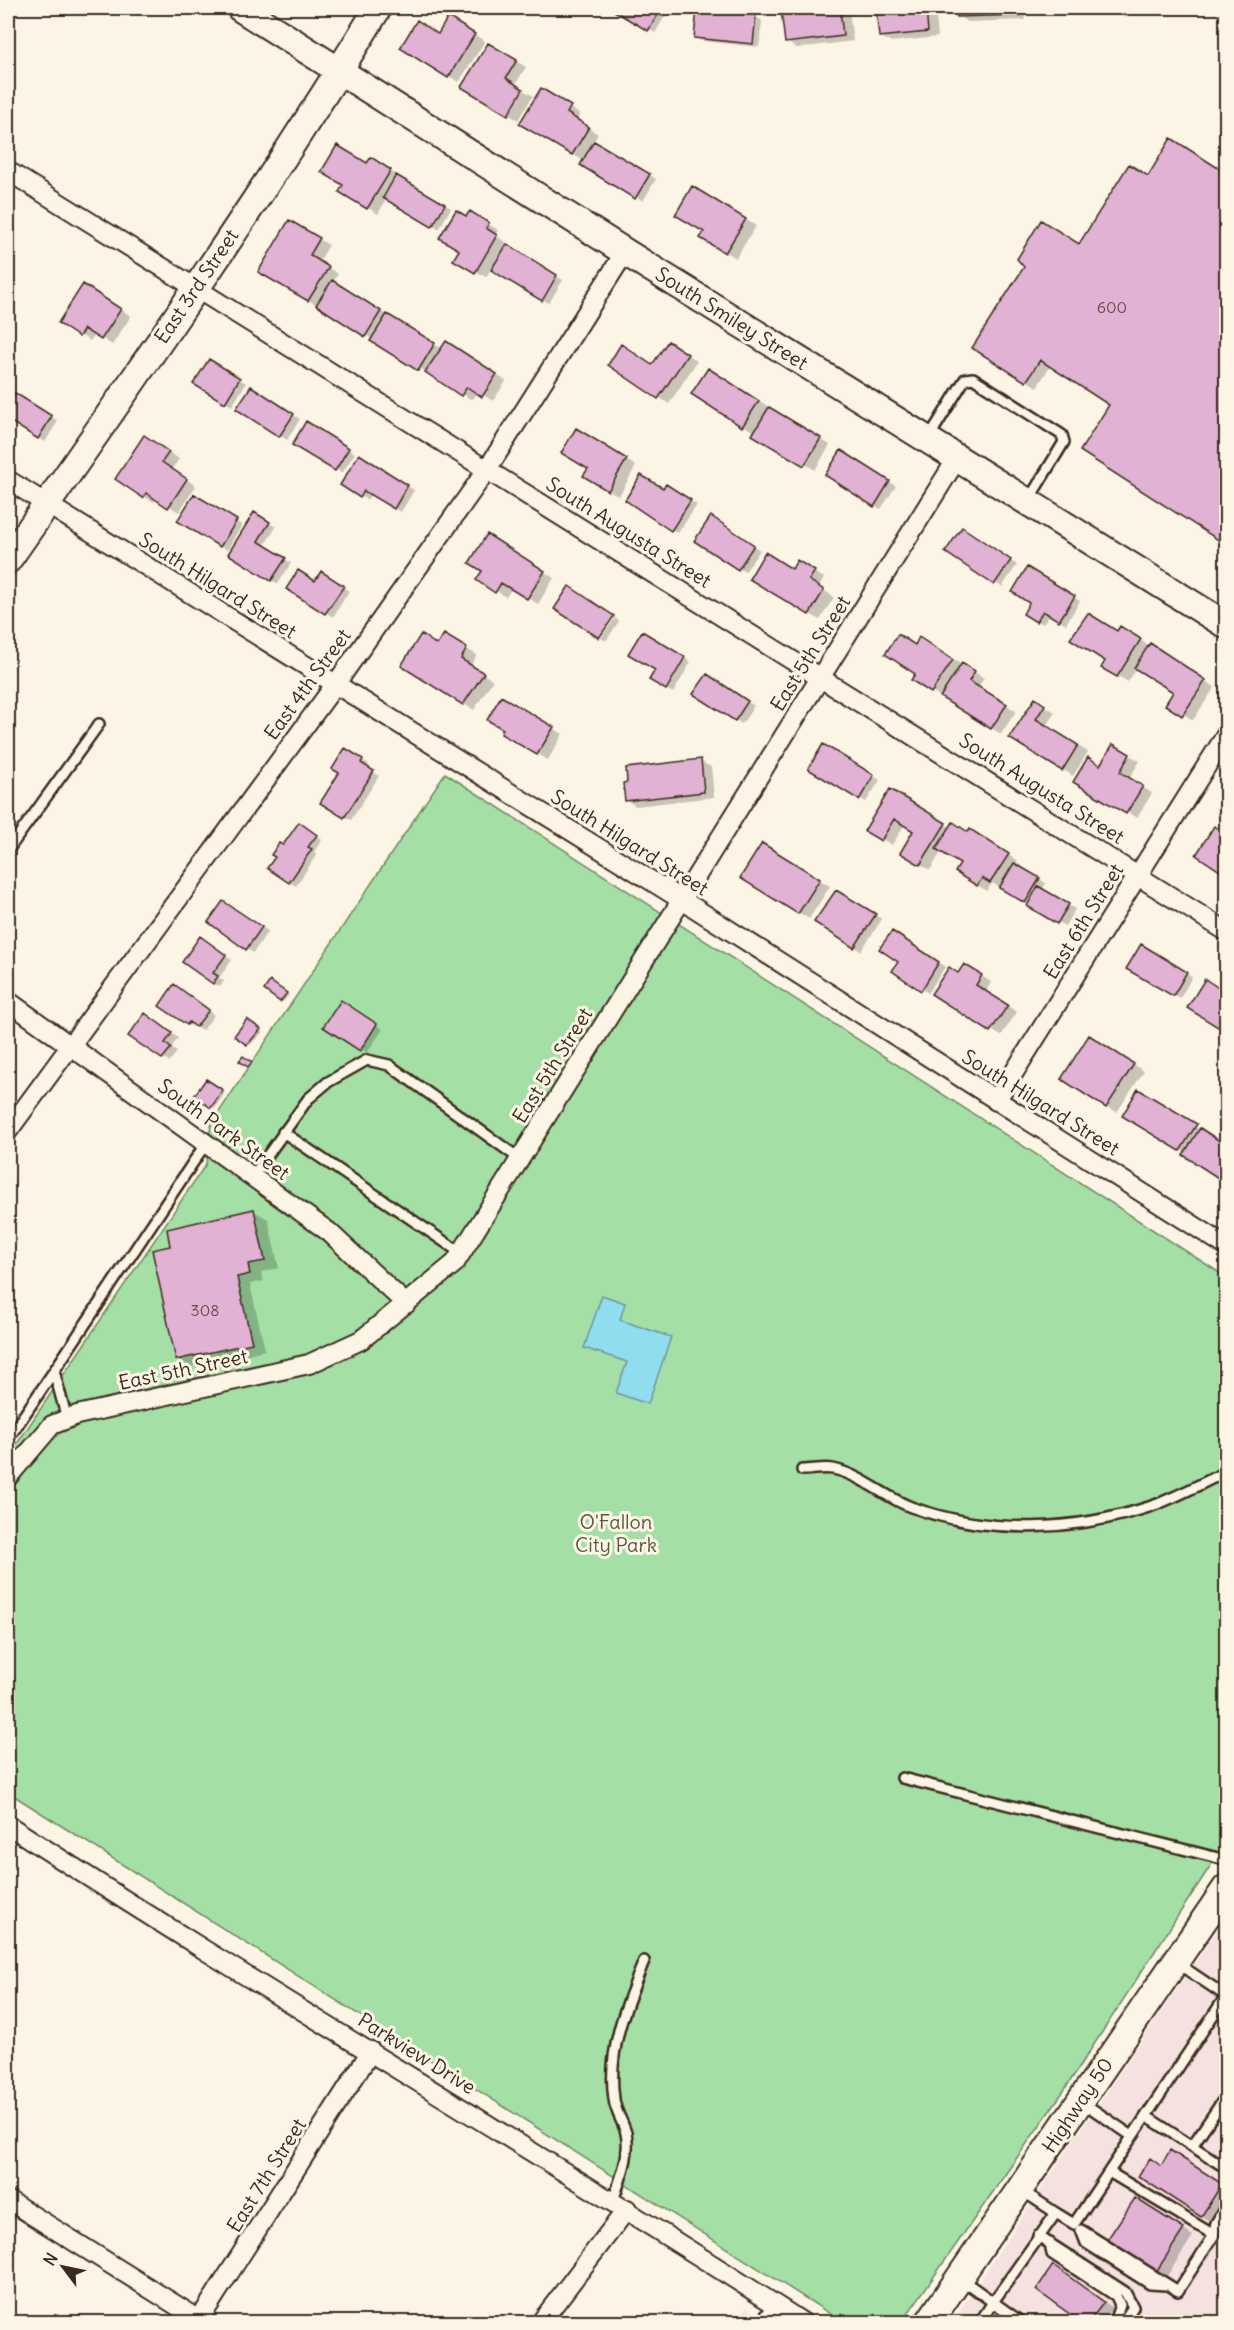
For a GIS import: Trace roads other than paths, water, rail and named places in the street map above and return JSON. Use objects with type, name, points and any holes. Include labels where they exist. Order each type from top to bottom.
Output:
[{"type":"street","name":"South Smiley Street","points":[[240,8],[625,252],[1227,625]]},
{"type":"street","name":"East 3rd Street","points":[[8,560],[196,287],[340,71],[378,8]]},
{"type":"street","name":"South Augusta Street","points":[[8,171],[1227,931]]},
{"type":"street","name":"East 4th Street","points":[[8,1131],[68,1045],[335,685],[486,471],[625,252]]},
{"type":"street","name":"East 5th Street","points":[[8,1477],[52,1425],[67,1419],[309,1364],[361,1340],[455,1263],[958,457]]},
{"type":"street","name":"South Hilgard Street","points":[[8,480],[682,900],[1227,1246]]},
{"type":"street","name":"East 6th Street","points":[[996,1101],[1227,735]]},
{"type":"street","name":"South Park Street","points":[[8,1001],[329,1232],[406,1304]]},
{"type":"street","name":"Parkview Drive","points":[[8,1825],[119,1897],[620,2205],[802,2322]]},
{"type":"street","name":"Highway 50","points":[[929,2322],[1175,1962],[1220,1901]]},
{"type":"street","name":"East 7th Street","points":[[200,2322],[371,2051]]},
{"type":"street","points":[[8,2200],[200,2322]]},
{"type":"street","points":[[541,2322],[620,2205]]},
{"type":"lane","points":[[928,439],[965,379],[973,378],[1062,435],[1064,442],[1028,501]]},
{"type":"lane","points":[[8,850],[99,724]]},
{"type":"lane","points":[[252,1177],[308,1099],[328,1082],[367,1060],[389,1065],[519,1159]]},
{"type":"lane","points":[[283,1132],[461,1253]]},
{"type":"lane","points":[[8,1439],[206,1143]]},
{"type":"lane","points":[[54,1371],[67,1419]]},
{"type":"lane","points":[[802,1470],[832,1469],[856,1477],[909,1506],[967,1523],[1027,1527],[1086,1523],[1153,1505],[1227,1472]]},
{"type":"lane","points":[[902,1778],[1227,1860]]},
{"type":"lane","points":[[620,2205],[627,2156],[626,2134],[614,2100],[613,2052],[622,2014],[644,1961]]},
{"type":"lane","points":[[1078,2227],[1132,2136],[1226,1996],[1175,1962]]},
{"type":"lane","points":[[1217,2008],[1227,2014]]},
{"type":"lane","points":[[1192,2146],[1227,2096]]},
{"type":"lane","points":[[1080,2101],[1132,2136]]},
{"type":"lane","points":[[1146,2116],[1227,2168]]},
{"type":"lane","points":[[1109,2172],[1214,2235]]},
{"type":"lane","points":[[1020,2189],[1178,2291],[1214,2235],[1216,2223],[1227,2206]]},
{"type":"lane","points":[[980,2322],[1056,2213]]},
{"type":"lane","points":[[1038,2236],[1125,2292],[1132,2307],[1123,2322]]},
{"type":"lane","points":[[1050,2243],[1052,2254],[1116,2296],[1120,2305],[1114,2322]]},
{"type":"lane","points":[[959,2277],[1021,2322]]},
{"type":"lane","points":[[761,2322],[774,2304]]},
{"type":"water","points":[[602,1295],[625,1303],[620,1320],[671,1337],[648,1404],[616,1393],[627,1362],[584,1348]]},
{"type":"park label","name":"O'Fallon City Park","points":[[616,1532]]}]
